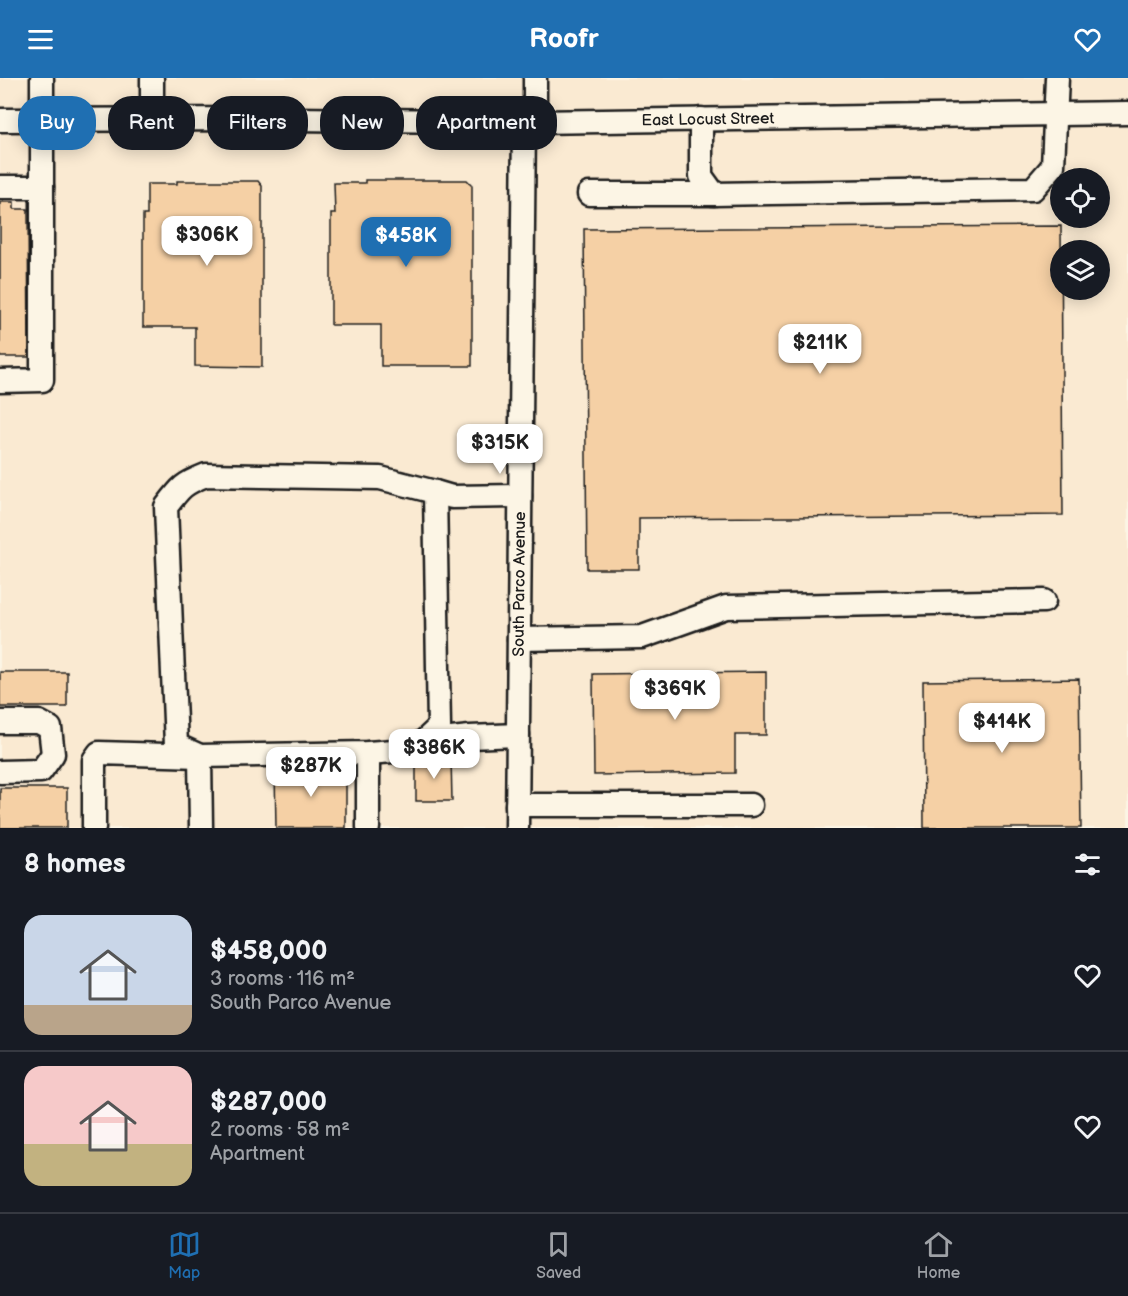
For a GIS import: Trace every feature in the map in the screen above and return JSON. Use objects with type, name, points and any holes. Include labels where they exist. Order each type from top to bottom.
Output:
[{"type":"street","points":[[42,78],[42,96]]},
{"type":"street","points":[[152,78],[152,96]]},
{"type":"street","name":"South Parco Avenue","points":[[533,96],[535,78]]},
{"type":"street","points":[[589,194],[1033,189],[1053,166],[1057,78]]},
{"type":"street","name":"East Locust Street","points":[[557,122],[1128,112]]},
{"type":"street","points":[[701,119],[701,176],[714,194]]},
{"type":"street","name":"East Locust Street","points":[[0,120],[18,120]]},
{"type":"street","name":"East Locust Street","points":[[195,120],[416,121]]},
{"type":"street","points":[[0,381],[42,380],[41,150]]},
{"type":"street","name":"South Parco Avenue","points":[[517,828],[520,496],[529,150]]},
{"type":"street","points":[[0,187],[42,187]]},
{"type":"street","points":[[200,756],[176,746],[166,507],[186,483],[206,475],[380,478],[452,497],[520,496]]},
{"type":"street","points":[[423,742],[439,727],[435,492]]},
{"type":"street","points":[[519,639],[642,637],[726,607],[1044,601]]},
{"type":"street","points":[[0,722],[39,722],[50,728],[53,754],[41,771],[0,772]]},
{"type":"street","points":[[94,828],[94,760],[99,753],[200,756],[368,753],[406,750],[423,742],[470,736],[518,735]]},
{"type":"street","points":[[368,753],[368,828]]},
{"type":"street","points":[[200,756],[201,828]]},
{"type":"street","points":[[517,805],[751,805]]},
{"type":"shaded area","points":[[0,78],[1128,78],[1128,828],[0,828]]},
{"type":"building","points":[[365,180],[467,180],[472,185],[472,366],[381,366],[381,325],[331,325],[331,214],[335,214],[334,183],[365,183]]},
{"type":"building","points":[[177,181],[258,181],[262,186],[262,367],[195,366],[195,327],[143,327],[143,215],[147,215],[147,184],[177,184]]},
{"type":"building","points":[[0,202],[14,202],[14,209],[28,209],[29,357],[0,357]]},
{"type":"building","points":[[1050,226],[1050,228],[1061,228],[1061,240],[1050,240],[1050,300],[1062,300],[1063,515],[639,518],[639,569],[587,569],[584,229]]},
{"type":"building","points":[[0,672],[67,672],[67,707],[0,707]]},
{"type":"building","points":[[766,672],[766,735],[735,735],[735,773],[594,775],[593,674]]},
{"type":"building","points":[[1079,679],[1081,828],[924,828],[923,681]]},
{"type":"building","points":[[451,758],[452,801],[416,801],[416,759]]},
{"type":"building","points":[[346,768],[346,828],[276,828],[275,769]]},
{"type":"building","points":[[0,788],[67,788],[67,828],[0,828]]}]
